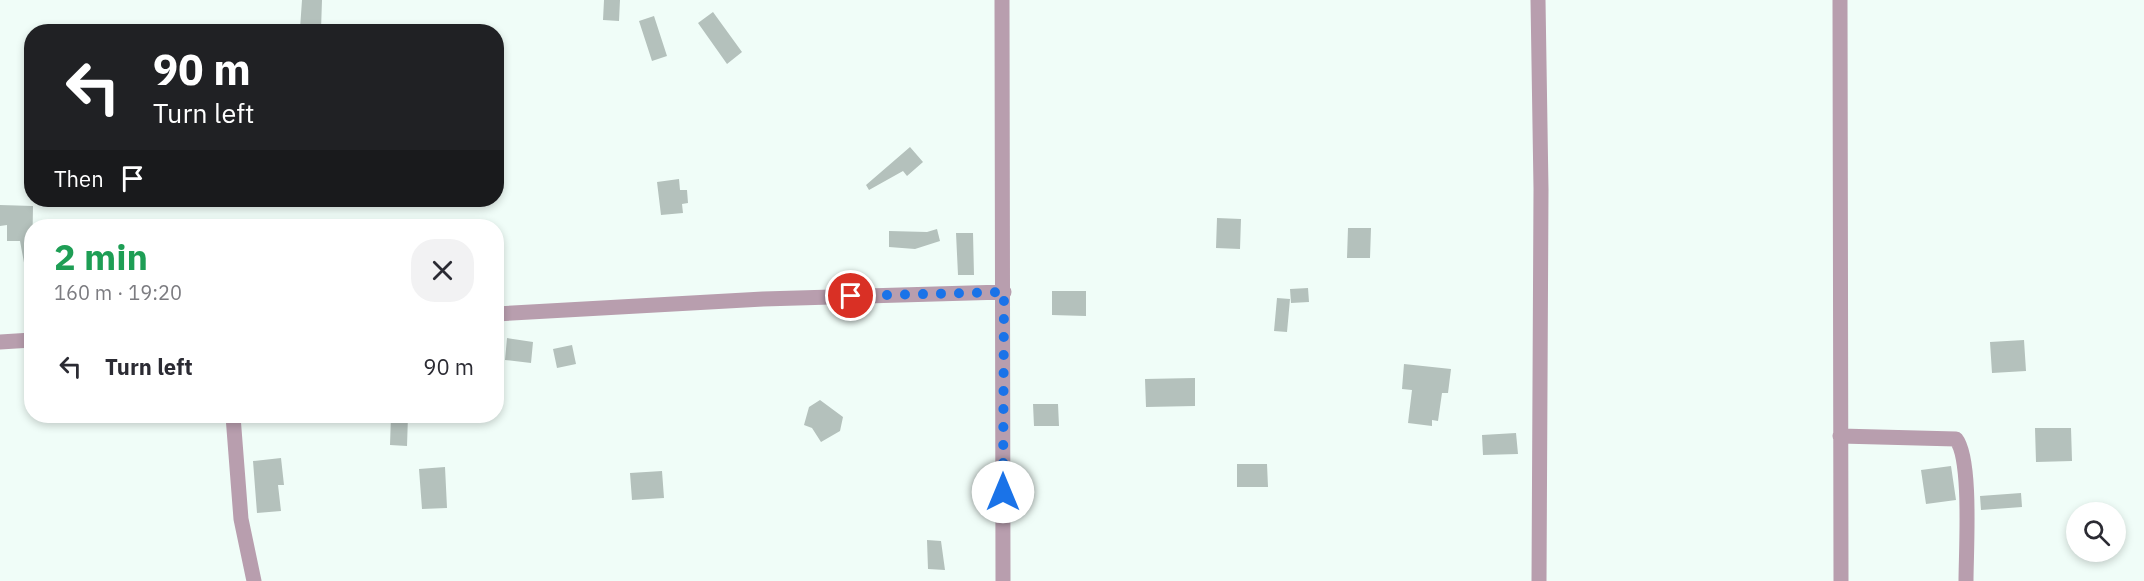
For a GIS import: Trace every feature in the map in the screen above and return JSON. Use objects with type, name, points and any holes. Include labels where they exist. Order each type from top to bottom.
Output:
[{"type":"street","points":[[1002,0],[1003,581]]},
{"type":"street","points":[[1538,0],[1541,189],[1539,581]]},
{"type":"street","points":[[1840,0],[1841,581]]},
{"type":"street","points":[[504,314],[763,299],[1004,292]]},
{"type":"street","points":[[0,342],[24,340]]},
{"type":"street","points":[[234,423],[241,519],[254,581]]},
{"type":"street","points":[[1840,435],[1956,439],[1961,445],[1965,465],[1966,581]]},
{"type":"building","points":[[302,0],[322,0],[321,24],[300,24]]},
{"type":"building","points":[[604,0],[620,0],[619,21],[603,20]]},
{"type":"building","points":[[713,12],[742,52],[727,64],[698,23]]},
{"type":"building","points":[[654,16],[667,56],[652,61],[639,21]]},
{"type":"building","points":[[910,147],[923,162],[907,176],[903,171],[869,190],[866,185]]},
{"type":"building","points":[[679,179],[680,190],[687,190],[688,203],[682,204],[683,213],[661,215],[657,182]]},
{"type":"building","points":[[0,205],[33,207],[33,219],[24,219],[24,263],[20,241],[7,241],[7,225],[0,226]]},
{"type":"building","points":[[1217,218],[1241,219],[1240,249],[1216,248]]},
{"type":"building","points":[[1348,228],[1371,228],[1370,258],[1347,258]]},
{"type":"building","points":[[937,229],[940,241],[915,249],[889,247],[889,231],[927,232]]},
{"type":"building","points":[[956,233],[973,233],[974,275],[958,275]]},
{"type":"building","points":[[1308,288],[1309,302],[1291,303],[1290,289]]},
{"type":"building","points":[[1052,291],[1086,291],[1086,316],[1052,315]]},
{"type":"building","points":[[1277,298],[1290,299],[1287,332],[1274,331]]},
{"type":"building","points":[[507,338],[533,342],[531,363],[505,360]]},
{"type":"building","points":[[2024,340],[2026,371],[1992,373],[1990,342]]},
{"type":"building","points":[[572,345],[576,364],[557,368],[553,349]]},
{"type":"building","points":[[1404,364],[1451,369],[1448,393],[1442,393],[1438,421],[1432,420],[1432,426],[1408,423],[1412,390],[1402,389]]},
{"type":"building","points":[[1195,378],[1195,406],[1146,407],[1145,379]]},
{"type":"building","points":[[820,400],[843,417],[840,431],[821,442],[812,428],[804,425],[809,407]]},
{"type":"building","points":[[1033,404],[1058,404],[1059,426],[1034,426]]},
{"type":"building","points":[[391,423],[408,423],[407,446],[390,445]]},
{"type":"building","points":[[2035,428],[2071,428],[2072,461],[2036,462]]},
{"type":"building","points":[[1516,433],[1518,454],[1483,455],[1482,435]]},
{"type":"building","points":[[281,458],[284,485],[278,485],[281,511],[257,513],[253,461]]},
{"type":"building","points":[[1237,464],[1267,464],[1268,487],[1237,487]]},
{"type":"building","points":[[1951,466],[1956,500],[1926,504],[1921,470]]},
{"type":"building","points":[[445,467],[447,508],[422,509],[419,469]]},
{"type":"building","points":[[662,471],[664,498],[632,500],[630,473]]},
{"type":"building","points":[[2021,493],[2022,507],[1981,510],[1980,496]]},
{"type":"building","points":[[927,540],[941,541],[945,570],[928,569]]},
{"type":"route","points":[[851,296],[1004,292],[1003,492]]}]
